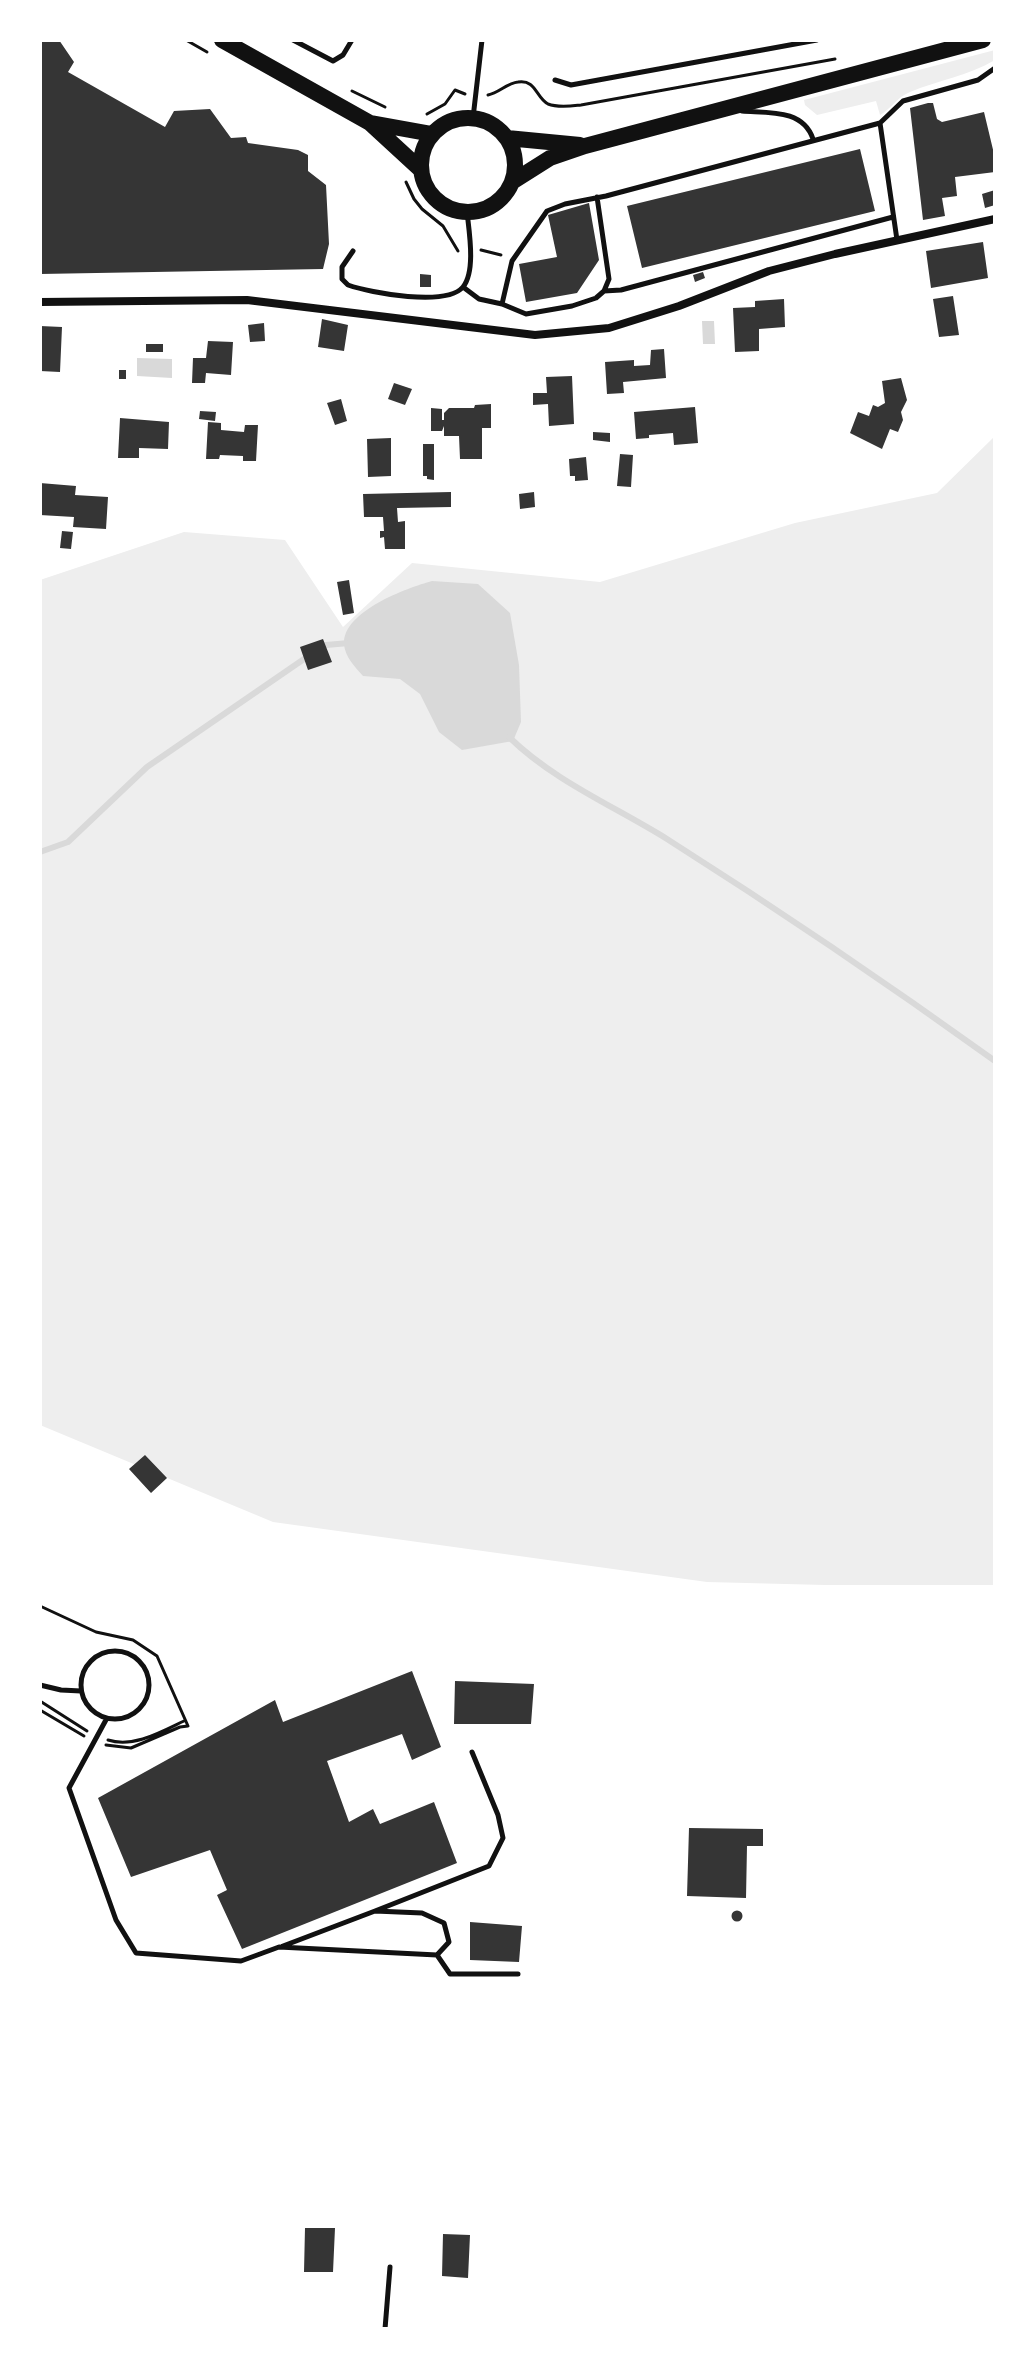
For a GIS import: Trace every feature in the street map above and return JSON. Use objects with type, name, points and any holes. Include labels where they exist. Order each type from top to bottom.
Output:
[{"type":"main road","points":[[222,40],[370,123],[420,169]]},
{"type":"main road","points":[[512,182],[550,158],[585,146],[983,40]]},
{"type":"main road","points":[[473,118],[486,122],[507,138],[515,167],[512,182],[504,195],[494,204],[467,212],[441,204],[424,183],[420,169],[425,144],[432,134],[444,124],[473,118]]},
{"type":"main road","points":[[370,123],[432,134]]},
{"type":"main road","points":[[507,138],[585,146]]},
{"type":"street","points":[[40,302],[247,300],[535,335],[609,328],[679,306],[769,271],[995,219]]},
{"type":"lane","points":[[293,40],[333,61],[343,55],[352,40]]},
{"type":"lane","points":[[473,118],[482,40]]},
{"type":"lane","points":[[555,80],[571,85],[817,40]]},
{"type":"lane","points":[[502,304],[512,261],[547,211],[880,123],[903,101],[978,80],[995,68]]},
{"type":"lane","points":[[729,109],[793,116],[810,129],[813,139]]},
{"type":"lane","points":[[880,123],[897,240]]},
{"type":"lane","points":[[463,287],[479,299],[526,314],[572,306],[596,298],[604,291],[609,279],[597,197]]},
{"type":"lane","points":[[353,251],[341,273],[344,282],[357,288],[424,298],[448,297],[463,287],[468,276],[470,250],[467,212]]},
{"type":"lane","points":[[604,291],[621,290],[893,217]]},
{"type":"lane","points":[[103,1653],[126,1653],[137,1659],[144,1668],[148,1691],[144,1701],[128,1716],[107,1718],[86,1703],[81,1691],[81,1679],[85,1668],[103,1653]]},
{"type":"lane","points":[[40,1685],[81,1691]]},
{"type":"lane","points":[[107,1718],[69,1788],[116,1920],[136,1953],[241,1961],[489,1866],[503,1838],[498,1815],[472,1752]]},
{"type":"lane","points":[[375,1911],[422,1913],[444,1923],[449,1942],[437,1955]]},
{"type":"lane","points":[[279,1947],[437,1955]]},
{"type":"lane","points":[[437,1955],[450,1974],[518,1974]]},
{"type":"lane","points":[[385,2329],[390,2267]]},
{"type":"path","points":[[186,40],[213,55]]},
{"type":"path","points":[[399,171],[414,199],[443,226],[457,251]]},
{"type":"path","points":[[484,250],[512,261]]},
{"type":"path","points":[[40,1606],[96,1632],[133,1640],[157,1656],[188,1726]]},
{"type":"shaded area","points":[[995,50],[995,60],[905,94],[880,115],[876,101],[817,115],[805,105],[804,100]]},
{"type":"shaded area","points":[[702,321],[714,321],[715,344],[703,344]]},
{"type":"shaded area","points":[[137,358],[172,359],[172,378],[137,376]]},
{"type":"shaded area","points":[[995,436],[995,1585],[707,1582],[273,1522],[40,1425],[40,580],[184,532],[285,540],[343,627],[412,563],[600,582],[795,523],[937,493]]},
{"type":"shaded area","points":[[432,581],[478,584],[510,613],[519,665],[521,722],[513,741],[462,750],[439,732],[420,694],[400,679],[363,676],[348,657],[344,644],[346,632],[365,611],[408,589]]},
{"type":"building","points":[[40,40],[59,40],[74,62],[68,72],[165,127],[174,111],[210,109],[231,138],[246,137],[248,143],[298,150],[308,155],[308,171],[326,185],[329,244],[323,269],[40,274]]},
{"type":"building","points":[[933,103],[937,119],[942,122],[984,112],[995,158],[995,172],[955,177],[957,196],[942,198],[945,216],[923,220],[910,108]]},
{"type":"building","points":[[860,149],[875,211],[642,268],[627,206]]},
{"type":"building","points":[[995,190],[995,205],[985,208],[982,194]]},
{"type":"building","points":[[589,203],[599,260],[577,293],[526,302],[519,264],[557,257],[548,215]]},
{"type":"building","points":[[983,242],[988,278],[931,288],[926,251]]},
{"type":"building","points":[[703,272],[705,278],[695,282],[693,275]]},
{"type":"building","points":[[420,274],[431,275],[431,287],[420,287]]},
{"type":"building","points":[[953,296],[959,335],[939,337],[933,299]]},
{"type":"building","points":[[784,299],[785,327],[759,329],[759,351],[735,352],[733,308],[755,307],[755,301]]},
{"type":"building","points":[[322,319],[348,325],[344,351],[318,347]]},
{"type":"building","points":[[264,323],[265,341],[250,342],[248,325]]},
{"type":"building","points":[[40,326],[62,327],[60,372],[40,371]]},
{"type":"building","points":[[208,341],[233,342],[231,375],[206,373],[205,383],[192,383],[193,358],[206,358]]},
{"type":"building","points":[[146,344],[163,344],[163,352],[146,352]]},
{"type":"building","points":[[664,349],[666,378],[623,382],[624,393],[607,394],[605,362],[634,360],[634,366],[650,365],[651,350]]},
{"type":"building","points":[[119,370],[126,370],[126,379],[119,379]]},
{"type":"building","points":[[572,376],[574,424],[549,426],[548,404],[533,405],[533,393],[547,393],[546,377]]},
{"type":"building","points":[[901,378],[907,400],[901,412],[903,420],[898,432],[890,429],[882,449],[850,433],[858,412],[869,416],[873,405],[878,407],[885,403],[882,381]]},
{"type":"building","points":[[394,383],[412,389],[405,405],[388,399]]},
{"type":"building","points":[[341,399],[347,421],[335,425],[327,403]]},
{"type":"building","points":[[491,404],[491,428],[482,428],[482,459],[460,459],[459,436],[444,436],[444,426],[442,431],[431,431],[431,408],[442,409],[444,420],[444,413],[449,408]]},
{"type":"building","points":[[695,407],[698,443],[674,445],[673,433],[636,439],[634,412]]},
{"type":"building","points":[[200,411],[216,412],[215,421],[199,419]]},
{"type":"building","points":[[120,418],[169,422],[168,449],[139,448],[139,458],[118,458]]},
{"type":"building","points":[[208,422],[221,423],[221,430],[244,432],[245,425],[258,425],[256,461],[243,461],[243,456],[220,455],[219,459],[206,459]]},
{"type":"building","points":[[593,432],[610,433],[610,442],[593,440]]},
{"type":"building","points":[[391,438],[391,476],[368,477],[367,439]]},
{"type":"building","points":[[423,444],[434,444],[434,480],[423,476]]},
{"type":"building","points":[[620,454],[633,455],[631,487],[617,486]]},
{"type":"building","points":[[586,457],[588,480],[575,481],[575,476],[570,476],[569,459]]},
{"type":"building","points":[[40,483],[76,486],[75,495],[108,497],[106,529],[73,527],[74,517],[40,515]]},
{"type":"building","points":[[451,492],[451,507],[397,508],[398,522],[405,521],[405,549],[385,549],[384,537],[380,538],[380,531],[384,531],[383,517],[364,517],[363,494]]},
{"type":"building","points":[[534,492],[535,507],[520,509],[519,494]]},
{"type":"building","points":[[62,531],[73,532],[71,549],[60,548]]},
{"type":"building","points":[[349,580],[354,613],[343,615],[337,582]]},
{"type":"building","points":[[323,639],[332,662],[308,670],[300,647]]},
{"type":"building","points":[[145,1455],[167,1478],[151,1493],[129,1469]]},
{"type":"building","points":[[412,1671],[441,1747],[412,1760],[402,1734],[327,1761],[349,1822],[373,1809],[380,1824],[434,1802],[457,1863],[242,1949],[217,1895],[227,1890],[210,1850],[131,1877],[98,1798],[275,1700],[283,1722]]},
{"type":"building","points":[[455,1681],[534,1684],[531,1724],[454,1724]]},
{"type":"building","points":[[689,1828],[763,1829],[763,1846],[747,1846],[746,1898],[687,1896]]},
{"type":"building","points":[[737,1910],[743,1916],[737,1922],[731,1916]]},
{"type":"building","points":[[470,1922],[522,1926],[519,1962],[470,1960]]},
{"type":"building","points":[[305,2228],[335,2228],[333,2272],[304,2272]]},
{"type":"building","points":[[443,2234],[470,2235],[468,2278],[442,2276]]},
{"type":"waterway","points":[[326,645],[349,643]]},
{"type":"waterway","points":[[40,852],[68,842],[147,767],[304,659]]},
{"type":"waterway","points":[[509,737],[545,767],[667,839],[750,893],[995,1061]]}]
